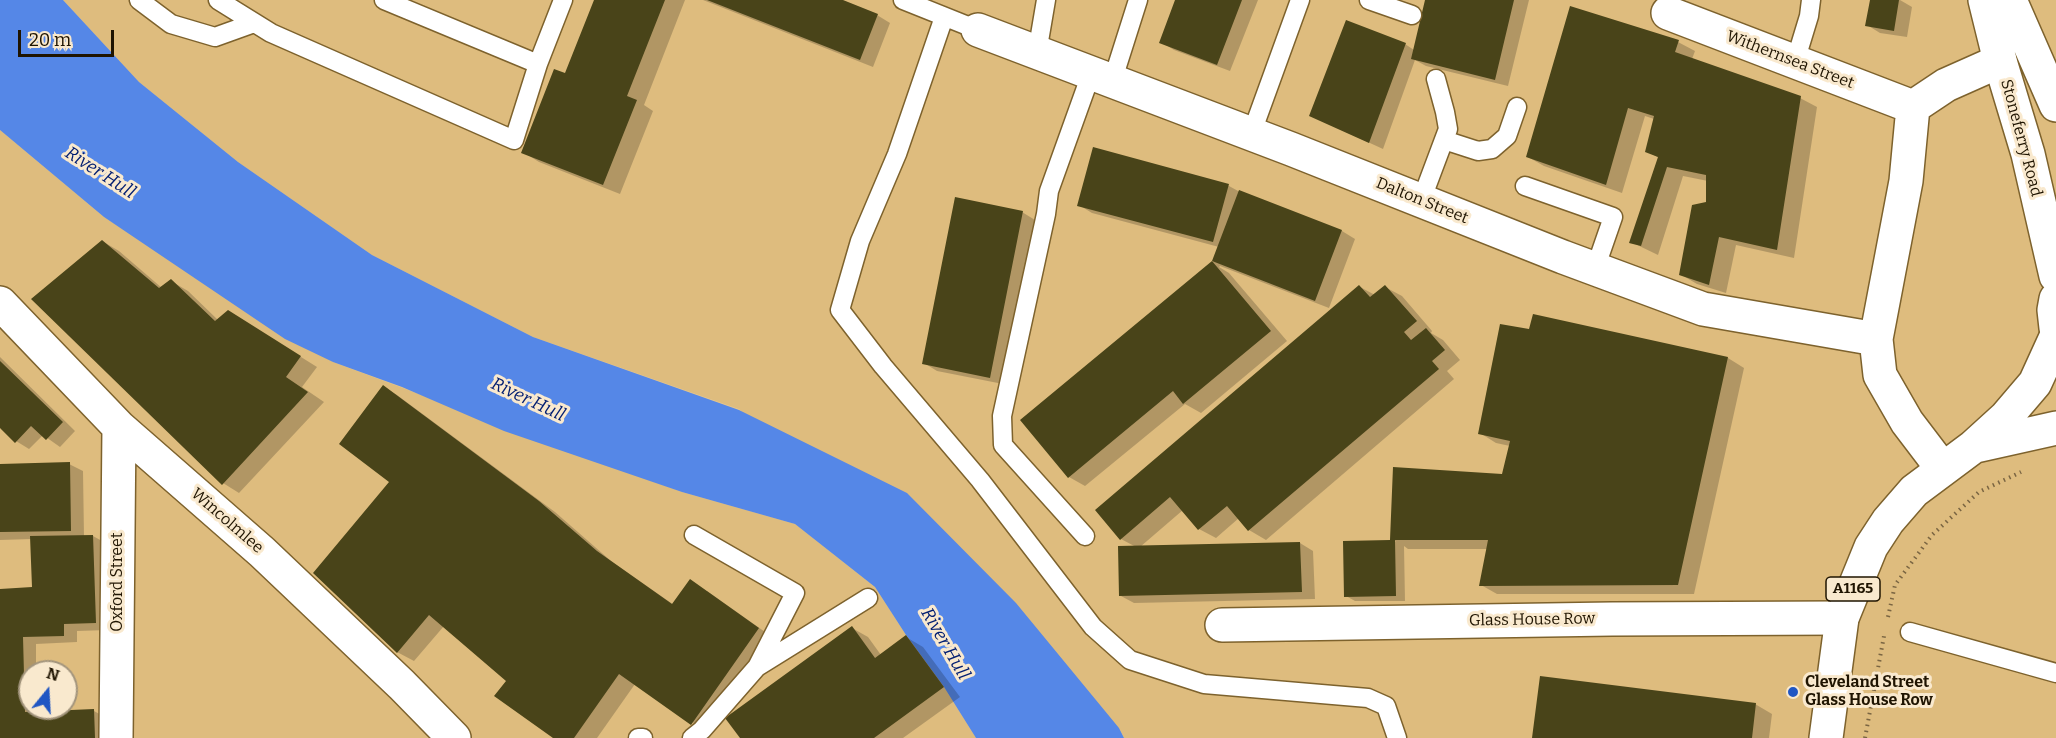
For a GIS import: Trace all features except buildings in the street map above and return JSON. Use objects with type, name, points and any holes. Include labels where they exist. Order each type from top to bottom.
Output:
[{"type":"main road","name":"Stoneferry Road","points":[[1985,0],[2000,61],[2028,154],[2056,276]]},
{"type":"main road","points":[[2010,0],[2056,105]]},
{"type":"main road","name":"Withernsea Street","points":[[1668,13],[1912,107]]},
{"type":"main road","name":"Dalton Street","points":[[978,30],[1703,309],[1876,339]]},
{"type":"main road","points":[[1942,468],[1907,422],[1880,375],[1876,339],[1906,181],[1912,107],[1946,85],[2000,61]]},
{"type":"main road","points":[[2056,299],[2054,310],[2056,328]]},
{"type":"main road","name":"Wincolmlee","points":[[0,303],[119,426],[262,552],[402,685],[454,738]]},
{"type":"main road","name":"A1165","points":[[1826,738],[1842,618],[1871,547],[1914,491],[1973,447],[2006,417],[2035,383],[2056,337]]},
{"type":"main road","name":"Oxford Street","points":[[116,738],[119,426]]},
{"type":"main road","name":"A1165","points":[[1973,447],[2056,428]]},
{"type":"main road","name":"Glass House Row","points":[[1222,625],[1842,618]]},
{"type":"lane","points":[[139,0],[171,24],[214,36],[254,23]]},
{"type":"lane","points":[[218,0],[271,33],[514,140],[561,1]]},
{"type":"lane","points":[[384,0],[538,64]]},
{"type":"lane","points":[[903,0],[978,30]]},
{"type":"lane","points":[[1037,53],[1046,0]]},
{"type":"lane","points":[[1085,536],[1003,445],[1002,416],[1049,191],[1138,0]]},
{"type":"lane","points":[[1251,135],[1300,0]]},
{"type":"lane","points":[[1369,0],[1412,15]]},
{"type":"lane","points":[[1795,62],[1809,16],[1811,0]]},
{"type":"lane","points":[[944,17],[897,154],[860,241],[840,310],[883,366],[980,480],[1093,627],[1130,660],[1204,684],[1368,698],[1386,706],[1397,738]]},
{"type":"lane","points":[[1420,201],[1448,129],[1436,79]]},
{"type":"lane","points":[[1444,140],[1478,151],[1492,149],[1507,136],[1516,107]]},
{"type":"lane","points":[[1525,186],[1613,217],[1595,269]]},
{"type":"lane","points":[[692,738],[702,730],[757,667],[795,593],[694,535]]},
{"type":"lane","points":[[757,667],[868,598]]},
{"type":"lane","points":[[1911,632],[2056,673]]},
{"type":"lane","points":[[638,738],[643,738]]},
{"type":"path","points":[[1865,738],[1895,585],[1932,535],[1979,492],[2025,470]]},
{"type":"shaded area","points":[[63,0],[2056,0],[2056,738],[1124,738],[1119,728],[739,409],[533,337],[372,255],[238,162],[139,82]]},
{"type":"shaded area","points":[[0,130],[104,217],[333,362],[682,492],[795,524],[875,587],[976,738],[0,738]]},
{"type":"water","name":"River Hull","points":[[0,0],[63,0],[139,82],[238,162],[372,255],[533,337],[739,410],[907,493],[1016,603],[1119,728],[1124,738],[976,738],[875,587],[795,524],[682,492],[504,431],[402,387],[333,362],[285,339],[104,217],[0,130]]},
{"type":"place","name":"Cleveland Street Glass House Row","points":[[1793,692]]}]
